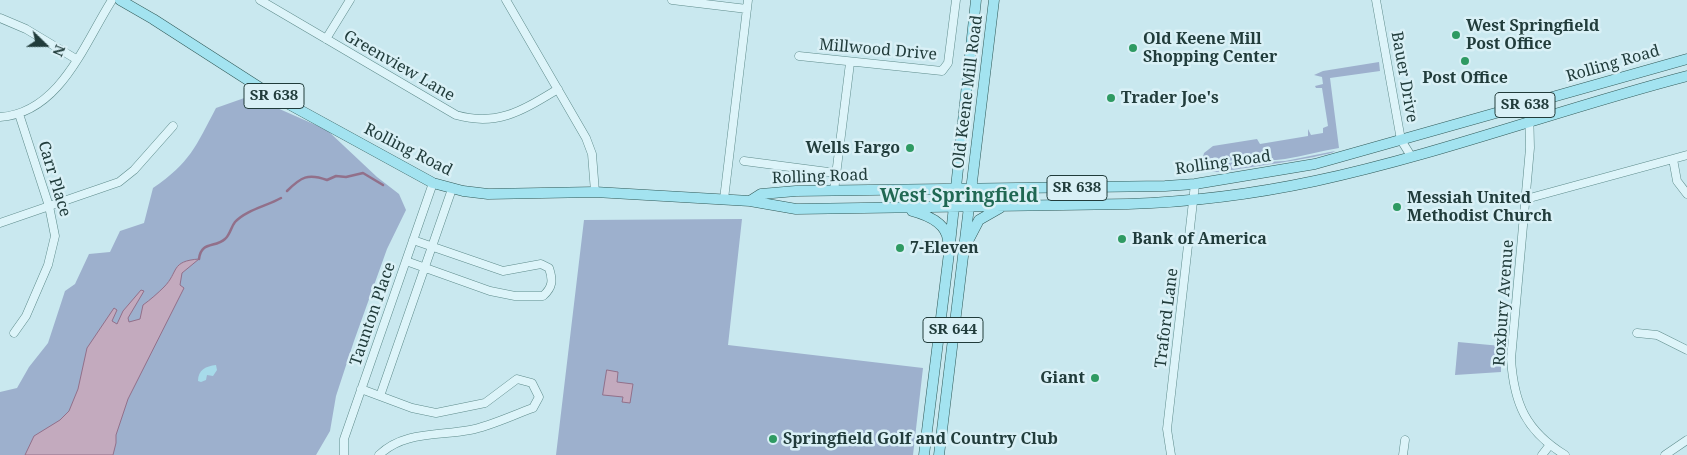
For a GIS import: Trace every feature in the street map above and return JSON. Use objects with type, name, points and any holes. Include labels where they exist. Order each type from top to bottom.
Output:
[{"type":"main road","name":"Rolling Road","points":[[120,0],[265,91],[433,183],[452,189],[488,194],[595,192],[750,201],[796,209],[1128,204],[1194,200],[1316,180],[1411,156],[1687,76]]},
{"type":"main road","name":"Old Keene Mill Road","points":[[924,455],[949,253],[954,189],[976,0]]},
{"type":"main road","name":"Old Keene Mill Road","points":[[938,455],[994,0]]},
{"type":"main road","name":"Rolling Road","points":[[750,201],[761,194],[834,191],[1127,188],[1195,184],[1316,164],[1687,59]]},
{"type":"main road","points":[[961,260],[972,231],[979,220],[988,212],[1005,205]]},
{"type":"main road","points":[[901,208],[929,217],[944,229],[948,238],[949,253]]},
{"type":"street","points":[[0,117],[19,114],[34,107],[56,90],[112,0]]},
{"type":"street","name":"Greenview Lane","points":[[260,0],[444,109],[469,119],[489,120],[508,116],[558,89]]},
{"type":"street","points":[[326,39],[350,0]]},
{"type":"street","points":[[506,0],[589,145],[593,162],[595,192]]},
{"type":"street","points":[[672,0],[747,9]]},
{"type":"street","points":[[724,200],[748,0]]},
{"type":"street","name":"Millwood Drive","points":[[799,56],[850,63],[942,71],[948,63],[956,0]]},
{"type":"street","name":"Bauer Drive","points":[[1376,0],[1401,140],[1411,156]]},
{"type":"street","points":[[0,18],[26,29],[76,59]]},
{"type":"street","points":[[834,191],[850,63]]},
{"type":"street","name":"Roxbury Avenue","points":[[1529,104],[1530,148],[1511,359],[1513,384],[1518,402],[1528,421],[1549,446],[1565,455]]},
{"type":"street","name":"Carr Place","points":[[14,333],[26,316],[52,255],[54,226],[19,114]]},
{"type":"street","points":[[0,223],[119,182],[134,170],[173,126]]},
{"type":"street","points":[[1526,198],[1687,155]]},
{"type":"street","points":[[1673,159],[1678,180],[1687,194]]},
{"type":"street","points":[[744,161],[836,173]]},
{"type":"street","name":"Taunton Place","points":[[344,455],[344,439],[433,183]]},
{"type":"street","name":"Traford Lane","points":[[1171,455],[1167,429],[1195,184]]},
{"type":"street","name":"Taunton Place","points":[[380,396],[452,189]]},
{"type":"street","points":[[406,261],[490,291],[515,296],[543,296],[550,290],[552,280],[549,268],[541,264],[502,271],[412,240]]},
{"type":"street","points":[[1638,334],[1657,335],[1687,350]]},
{"type":"street","points":[[361,389],[412,408],[436,413],[485,403],[517,379],[532,383],[539,396],[533,408],[472,430],[418,436],[388,446],[379,455]]},
{"type":"street","points":[[1403,455],[1405,440]]},
{"type":"street","points":[[1665,455],[1687,440]]},
{"type":"street","points":[[1542,455],[1549,446]]},
{"type":"shaded area","points":[[1379,62],[1380,71],[1330,78],[1339,148],[1285,159],[1225,161],[1206,168],[1202,161],[1204,153],[1213,146],[1257,139],[1260,144],[1308,136],[1308,129],[1311,135],[1323,133],[1323,128],[1328,126],[1322,88],[1316,88],[1315,86],[1323,84],[1322,77],[1314,75],[1323,71]]},
{"type":"shaded area","points":[[250,96],[327,130],[377,177],[399,194],[406,210],[387,249],[354,341],[336,396],[330,431],[316,455],[0,455],[0,392],[17,388],[29,367],[48,343],[65,291],[75,284],[89,254],[110,252],[120,231],[144,223],[153,188],[184,162],[216,108]]},
{"type":"shaded area","points":[[1335,151],[1281,163],[1217,172],[1209,171],[1213,165],[1244,161],[1285,161]]},
{"type":"shaded area","points":[[742,219],[728,345],[923,368],[913,455],[556,455],[584,220]]},
{"type":"shaded area","points":[[199,259],[182,273],[180,285],[184,288],[128,399],[116,435],[113,455],[25,455],[34,436],[60,420],[69,411],[78,389],[87,348],[114,308],[117,310],[112,321],[117,324],[123,311],[141,290],[144,291],[128,318],[129,322],[140,319],[143,305],[169,282],[176,268],[183,262]]},
{"type":"shaded area","points":[[1458,342],[1501,346],[1501,372],[1455,375]]},
{"type":"shaded area","points":[[607,370],[618,372],[617,382],[633,384],[630,403],[622,402],[623,397],[603,395]]},
{"type":"sand","points":[[216,365],[217,370],[213,376],[207,375],[206,380],[198,381],[199,374],[203,369]]},
{"type":"waterway","points":[[287,191],[296,182],[305,178],[315,177],[327,180],[336,176],[346,177],[363,173],[383,185]]},
{"type":"waterway","points":[[199,259],[202,250],[205,247],[221,242],[227,237],[235,222],[240,218],[281,198]]},
{"type":"place","name":"West Springfield Post Office","points":[[1456,35]]},
{"type":"place","name":"Old Keene Mill Shopping Center","points":[[1133,48]]},
{"type":"place","name":"Post Office","points":[[1465,61]]},
{"type":"place","name":"Trader Joe's","points":[[1111,98]]},
{"type":"place","name":"Wells Fargo","points":[[910,148]]},
{"type":"place","name":"Messiah United Methodist Church","points":[[1397,207]]},
{"type":"place","name":"Bank of America","points":[[1122,239]]},
{"type":"place","name":"7-Eleven","points":[[900,248]]},
{"type":"place","name":"Giant","points":[[1095,378]]},
{"type":"place","name":"Springfield Golf and Country Club","points":[[773,439]]},
{"type":"district","name":"West Springfield","points":[[959,197]]}]
